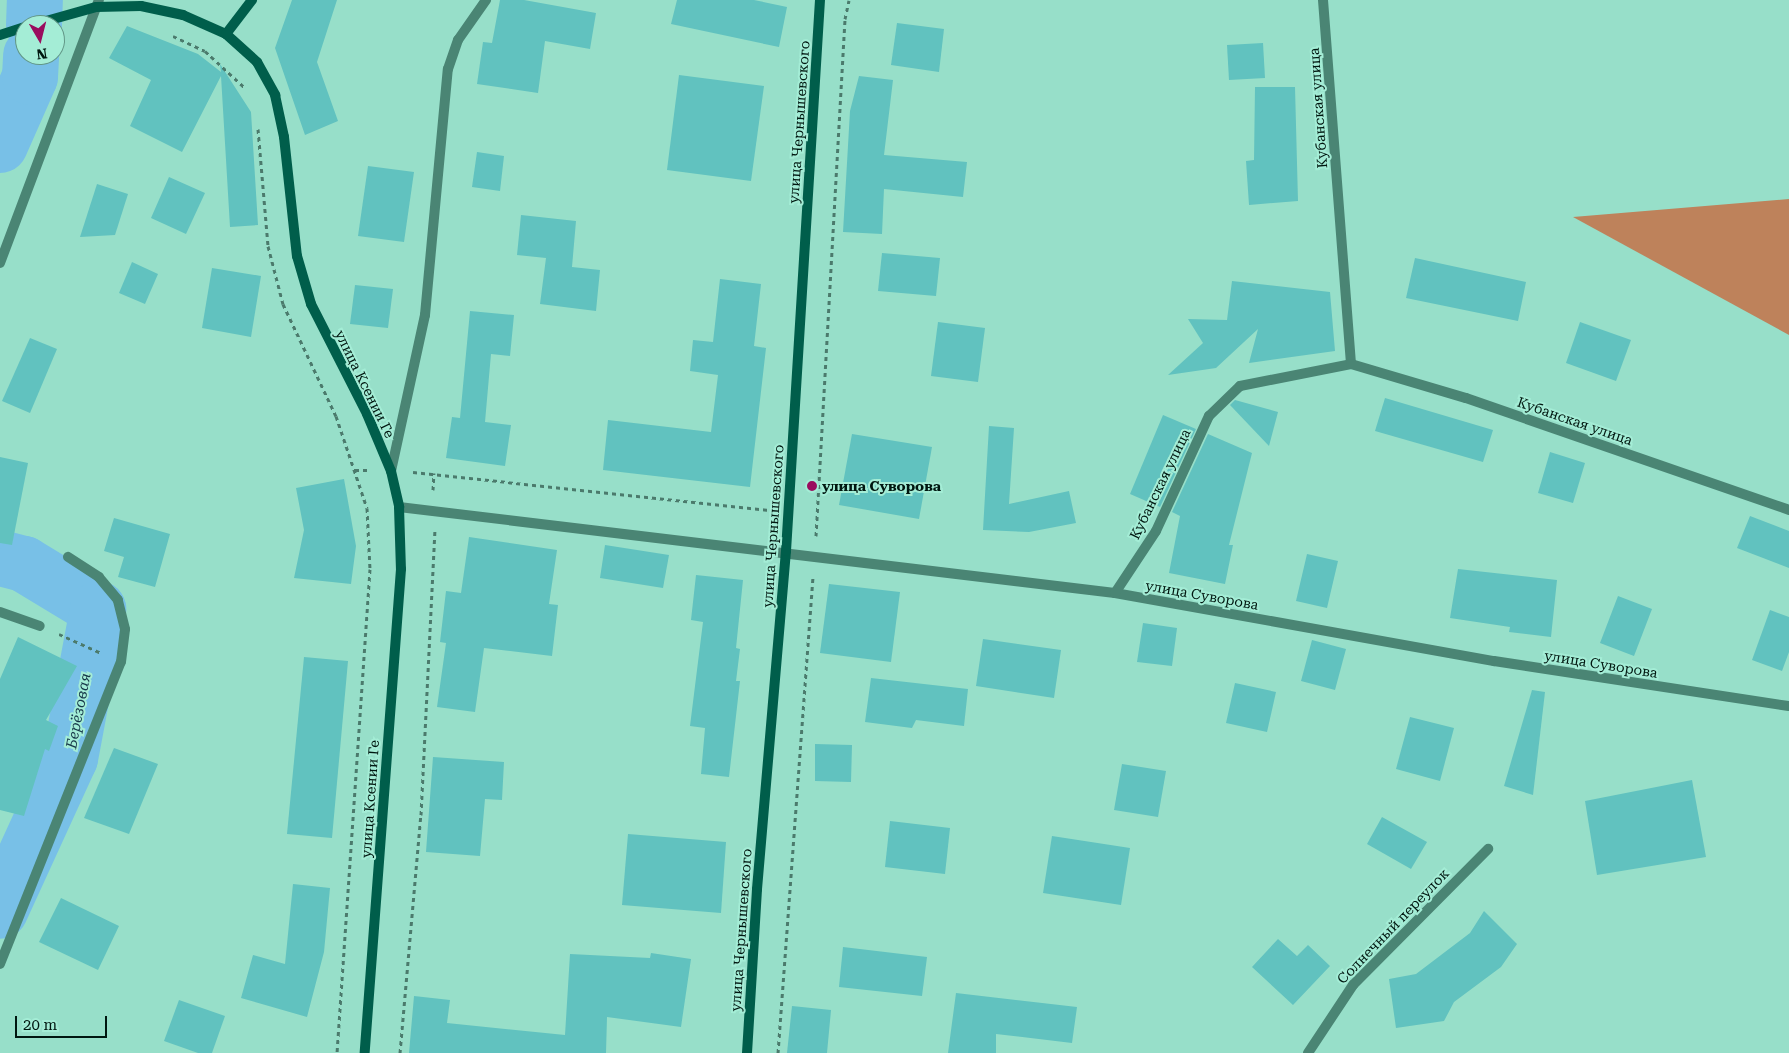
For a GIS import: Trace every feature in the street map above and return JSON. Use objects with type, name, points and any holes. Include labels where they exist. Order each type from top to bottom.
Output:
[{"type":"street","points":[[226,34],[252,0]]},
{"type":"street","points":[[391,471],[425,315],[448,69],[458,40],[486,0]]},
{"type":"street","name":"улица Чернышевского","points":[[747,1053],[758,879],[786,551],[820,0]]},
{"type":"street","name":"Кубанская улица","points":[[1323,0],[1351,364]]},
{"type":"street","points":[[0,263],[98,3]]},
{"type":"street","name":"улица Ксении Ге","points":[[65,17],[76,14],[98,3],[141,6],[174,13],[226,34],[256,62],[275,95],[284,137],[297,256],[311,304],[368,414],[391,471],[399,507],[400,569],[364,1053]]},
{"type":"street","points":[[2,34],[15,30]]},
{"type":"street","name":"Кубанская улица","points":[[1115,593],[1156,531],[1209,416],[1240,386],[1351,364],[1466,398],[1789,510]]},
{"type":"street","name":"улица Суворова","points":[[399,507],[786,551],[1115,593],[1494,661],[1789,706]]},
{"type":"street","points":[[0,964],[121,662],[125,629],[118,600],[99,577],[68,557]]},
{"type":"street","points":[[0,612],[40,626]]},
{"type":"street","name":"Солнечный переулок","points":[[1308,1053],[1353,985],[1488,849]]},
{"type":"path","points":[[778,1053],[815,555],[844,19],[849,0]]},
{"type":"path","points":[[167,34],[205,51],[237,76],[246,90]]},
{"type":"path","points":[[258,124],[268,246],[283,304],[336,416],[367,508],[370,569],[337,1053]]},
{"type":"path","points":[[400,1053],[422,805],[437,547],[433,511],[434,473],[817,514]]},
{"type":"path","points":[[40,626],[121,662]]},
{"type":"shaded area","points":[[1789,199],[1789,335],[1573,217]]},
{"type":"building","points":[[292,0],[337,0],[317,62],[338,121],[305,135],[275,48]]},
{"type":"building","points":[[500,0],[524,0],[596,13],[590,49],[545,41],[538,93],[477,84],[483,42],[492,43]]},
{"type":"building","points":[[677,0],[754,0],[787,7],[779,47],[671,24]]},
{"type":"building","points":[[897,23],[944,29],[939,72],[891,65]]},
{"type":"building","points":[[127,26],[198,54],[221,72],[220,64],[251,112],[258,225],[230,227],[221,76],[182,152],[130,126],[151,80],[109,58]]},
{"type":"building","points":[[1263,43],[1265,78],[1229,80],[1227,45]]},
{"type":"building","points":[[679,75],[764,86],[751,181],[667,170]]},
{"type":"building","points":[[859,76],[893,80],[884,155],[967,162],[963,197],[884,189],[882,234],[843,232],[850,111]]},
{"type":"building","points":[[1255,87],[1295,87],[1298,201],[1249,205],[1246,161],[1254,160]]},
{"type":"building","points":[[477,152],[504,156],[500,191],[472,187]]},
{"type":"building","points":[[368,166],[414,172],[404,242],[358,236]]},
{"type":"building","points":[[169,177],[205,193],[186,234],[151,218]]},
{"type":"building","points":[[97,184],[128,194],[115,235],[80,237]]},
{"type":"building","points":[[521,215],[576,221],[572,267],[600,270],[596,311],[540,304],[546,258],[517,255]]},
{"type":"building","points":[[882,253],[940,258],[936,296],[878,291]]},
{"type":"building","points":[[1415,258],[1526,282],[1518,321],[1406,298]]},
{"type":"building","points":[[132,262],[158,274],[145,304],[119,293]]},
{"type":"building","points":[[212,268],[261,276],[251,337],[202,328]]},
{"type":"building","points":[[720,279],[761,284],[754,346],[766,348],[750,487],[603,470],[608,420],[711,432],[718,375],[690,371],[693,340],[713,342]]},
{"type":"building","points":[[1232,281],[1330,292],[1335,351],[1249,363],[1258,329],[1216,368],[1168,375],[1203,343],[1188,319],[1227,320]]},
{"type":"building","points":[[355,285],[393,289],[388,328],[350,324]]},
{"type":"building","points":[[470,311],[514,315],[510,356],[491,354],[485,422],[511,425],[505,466],[446,458],[452,417],[460,418]]},
{"type":"building","points":[[938,322],[985,328],[978,382],[931,376]]},
{"type":"building","points":[[1580,322],[1631,340],[1616,381],[1566,363]]},
{"type":"building","points":[[30,338],[57,349],[30,413],[2,401]]},
{"type":"building","points":[[1385,398],[1493,430],[1483,462],[1375,431]]},
{"type":"building","points":[[1235,400],[1278,412],[1269,446],[1230,405]]},
{"type":"building","points":[[1163,415],[1196,429],[1160,507],[1130,494]]},
{"type":"building","points":[[989,426],[1014,428],[1009,504],[1069,491],[1076,523],[1029,532],[983,530]]},
{"type":"building","points":[[852,434],[932,447],[919,519],[839,505]]},
{"type":"building","points":[[1208,434],[1252,453],[1229,545],[1233,545],[1225,584],[1169,573],[1180,516],[1172,512]]},
{"type":"building","points":[[1550,452],[1585,463],[1573,503],[1538,493]]},
{"type":"building","points":[[0,457],[28,463],[12,545],[0,543]]},
{"type":"building","points":[[344,479],[356,546],[351,584],[294,578],[304,530],[296,488]]},
{"type":"building","points":[[1750,516],[1789,531],[1789,568],[1737,548]]},
{"type":"building","points":[[114,518],[170,534],[155,587],[118,577],[124,557],[104,551]]},
{"type":"building","points":[[469,537],[557,550],[549,604],[558,605],[552,656],[484,648],[475,712],[437,707],[446,643],[440,642],[446,591],[461,593]]},
{"type":"building","points":[[605,545],[669,555],[663,588],[600,578]]},
{"type":"building","points":[[1307,554],[1338,561],[1327,608],[1296,601]]},
{"type":"building","points":[[1458,569],[1557,580],[1551,637],[1509,632],[1510,627],[1450,618]]},
{"type":"building","points":[[696,575],[743,580],[736,648],[740,649],[736,681],[740,681],[729,777],[701,774],[705,728],[690,726],[703,622],[691,620]]},
{"type":"building","points":[[829,584],[900,592],[891,662],[820,653]]},
{"type":"building","points":[[1618,596],[1652,609],[1634,656],[1600,643]]},
{"type":"building","points":[[1770,610],[1789,617],[1789,652],[1782,671],[1752,660]]},
{"type":"building","points":[[1143,623],[1177,628],[1172,666],[1137,662]]},
{"type":"building","points":[[18,637],[77,666],[46,720],[58,726],[49,751],[45,749],[24,816],[0,810],[0,679]]},
{"type":"building","points":[[983,639],[1061,650],[1054,698],[976,686]]},
{"type":"building","points":[[1312,640],[1346,649],[1335,690],[1301,681]]},
{"type":"building","points":[[304,657],[348,661],[332,838],[287,834]]},
{"type":"building","points":[[871,678],[968,689],[964,726],[916,720],[912,728],[865,722]]},
{"type":"building","points":[[1235,683],[1276,692],[1267,732],[1226,723]]},
{"type":"building","points":[[1532,690],[1545,692],[1533,795],[1504,786]]},
{"type":"building","points":[[1410,717],[1454,728],[1440,781],[1396,769]]},
{"type":"building","points":[[815,744],[852,745],[851,782],[815,781]]},
{"type":"building","points":[[114,748],[158,764],[129,834],[84,818]]},
{"type":"building","points":[[433,757],[504,762],[502,800],[485,799],[480,856],[426,852]]},
{"type":"building","points":[[1122,764],[1166,771],[1158,817],[1114,810]]},
{"type":"building","points":[[1692,780],[1706,857],[1597,875],[1585,801]]},
{"type":"building","points":[[1382,817],[1427,842],[1411,869],[1367,844]]},
{"type":"building","points":[[890,821],[950,828],[945,874],[885,867]]},
{"type":"building","points":[[628,834],[726,842],[721,913],[622,905]]},
{"type":"building","points":[[1052,836],[1130,848],[1121,905],[1043,893]]},
{"type":"building","points":[[293,884],[330,888],[324,952],[307,1017],[241,998],[253,955],[285,964]]},
{"type":"building","points":[[61,898],[119,926],[98,970],[39,942]]},
{"type":"building","points":[[1484,911],[1517,944],[1501,967],[1454,1002],[1444,1021],[1396,1028],[1389,979],[1416,974],[1470,933]]},
{"type":"building","points":[[1278,939],[1297,956],[1308,945],[1330,966],[1293,1005],[1252,967]]},
{"type":"building","points":[[843,947],[927,957],[922,996],[839,987]]},
{"type":"building","points":[[651,953],[691,959],[681,1027],[607,1017],[606,1053],[409,1053],[414,996],[450,1000],[447,1023],[565,1035],[570,954],[650,958]]},
{"type":"building","points":[[956,993],[1077,1007],[1072,1043],[996,1034],[996,1053],[948,1053]]},
{"type":"building","points":[[179,1000],[225,1016],[212,1053],[198,1053],[164,1041]]},
{"type":"building","points":[[792,1006],[831,1010],[827,1053],[787,1053]]},
{"type":"waterway","name":"Берёзовая","points":[[34,15],[35,0]]},
{"type":"waterway","name":"Берёзовая","points":[[0,145],[30,77],[31,65]]},
{"type":"waterway","name":"Берёзовая","points":[[0,558],[24,564],[98,609],[70,758],[0,911]]},
{"type":"place","name":"улица Суворова","points":[[812,486]]}]
